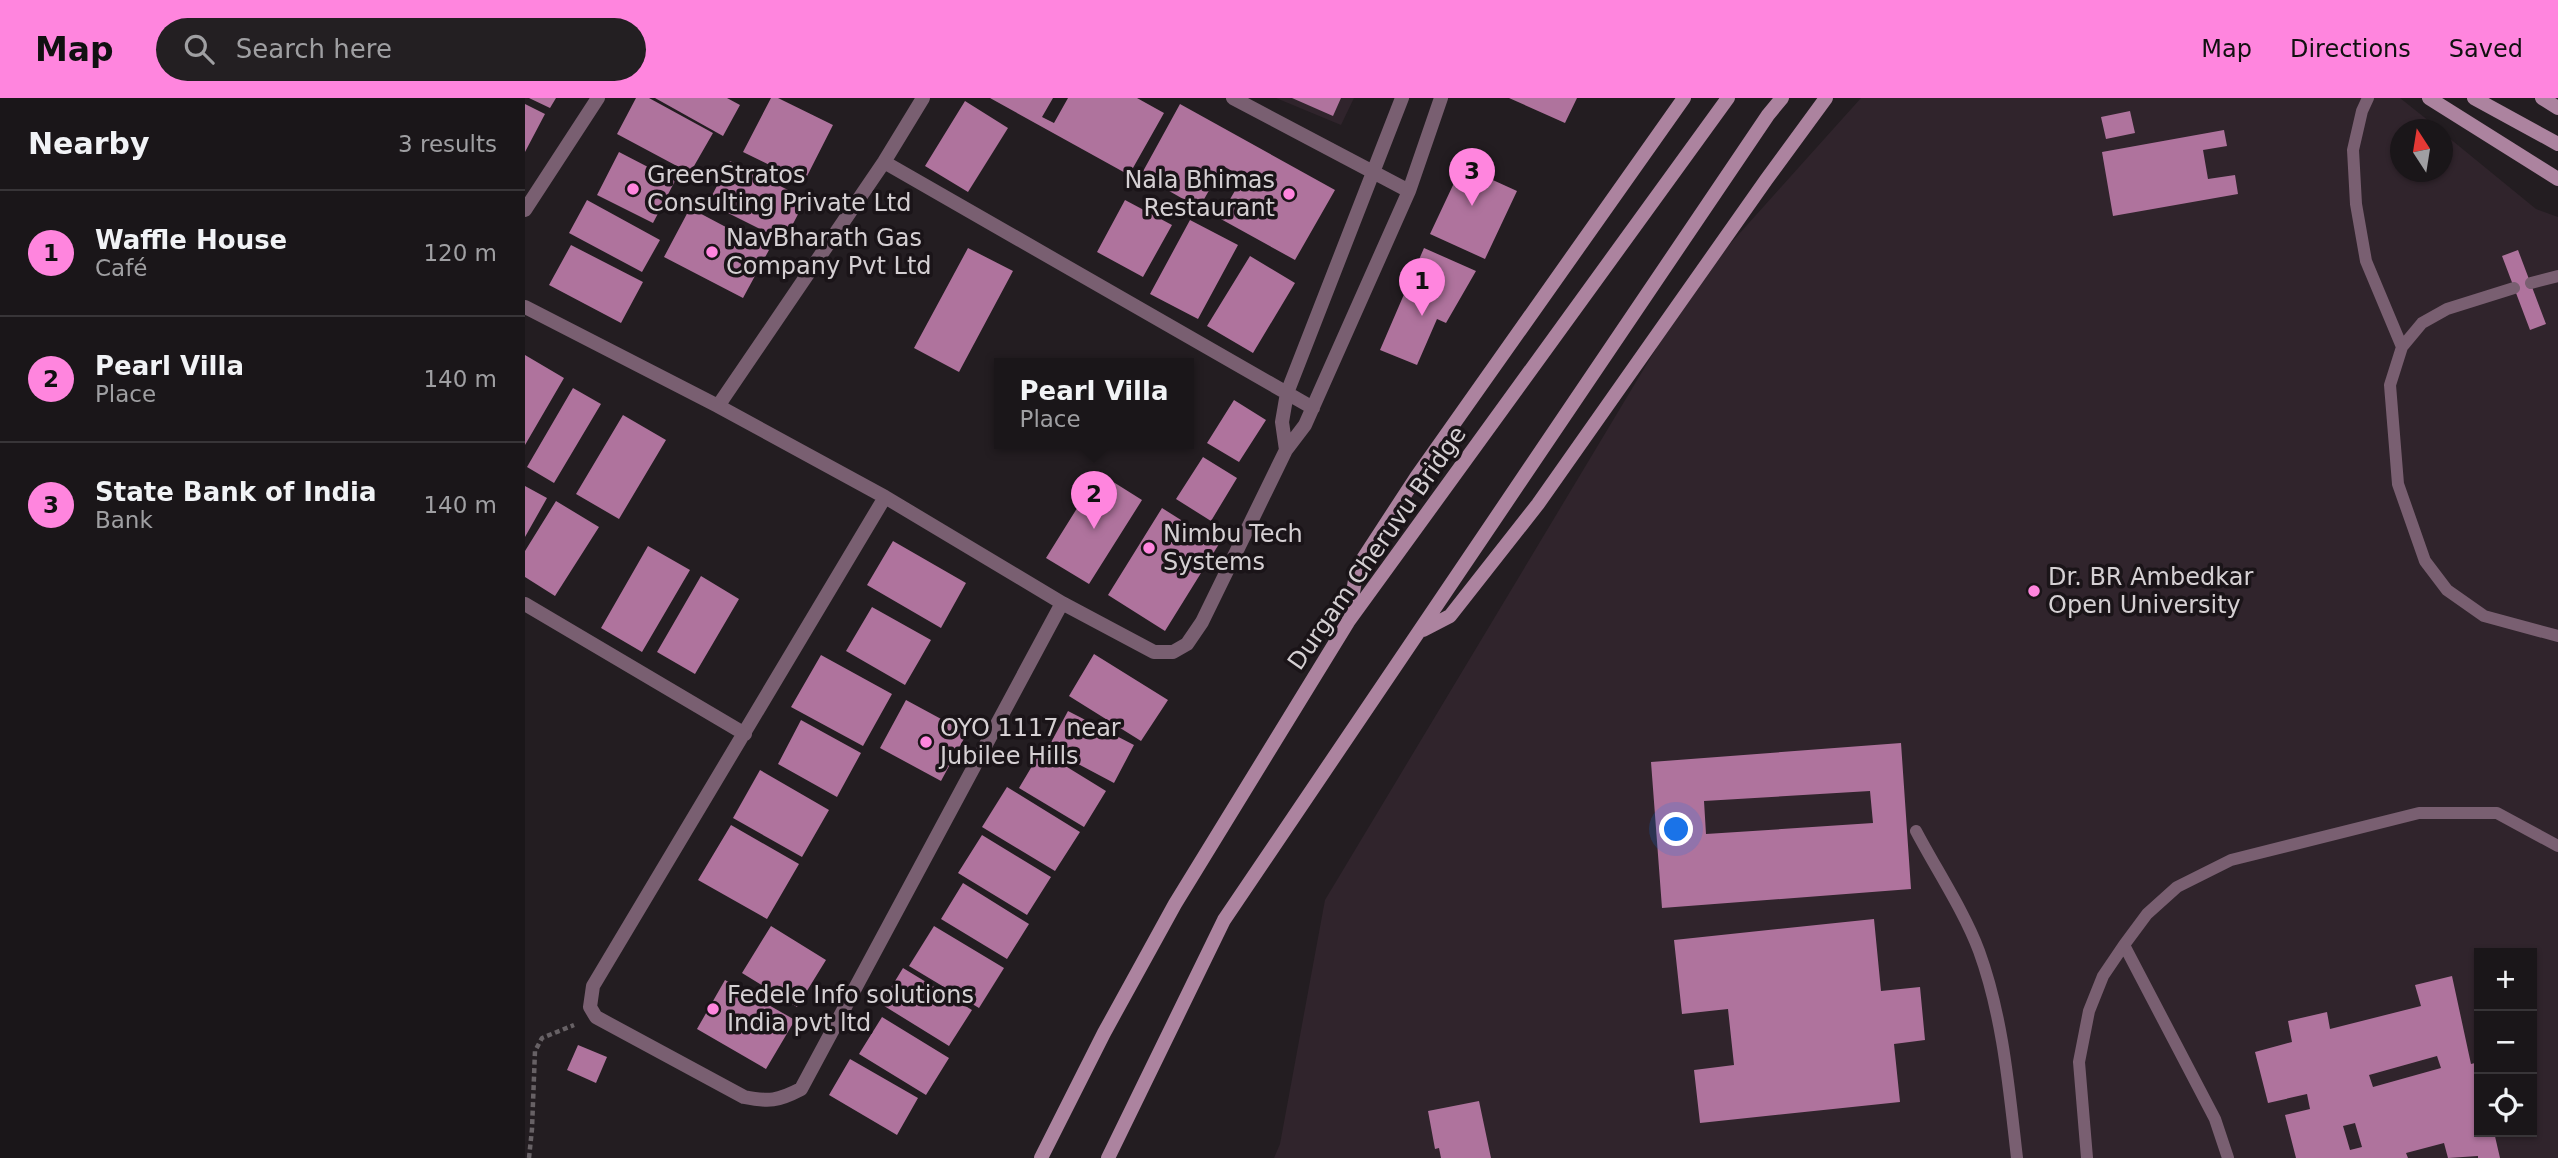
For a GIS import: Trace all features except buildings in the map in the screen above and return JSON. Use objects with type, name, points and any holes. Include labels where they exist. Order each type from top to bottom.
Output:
[{"type":"main road","points":[[1348,622],[1357,568],[1417,476],[1683,98]]},
{"type":"main road","name":"Durgam Cheruvu Bridge","points":[[1041,1158],[1104,1033],[1175,904],[1348,622],[1728,98]]},
{"type":"main road","points":[[1108,1158],[1224,920],[1768,116],[1783,98]]},
{"type":"main road","points":[[1420,631],[1450,616],[1538,504],[1826,98]]},
{"type":"main road","points":[[2428,98],[2558,179]]},
{"type":"main road","points":[[2475,98],[2558,144]]},
{"type":"main road","points":[[2542,98],[2558,108]]},
{"type":"street","points":[[525,209],[598,98]]},
{"type":"street","points":[[718,406],[884,162],[923,98]]},
{"type":"street","points":[[1234,98],[1409,191]]},
{"type":"street","points":[[1286,450],[1282,422],[1287,393],[1402,98]]},
{"type":"street","points":[[525,307],[718,406],[885,497],[1062,603],[1154,652],[1173,652],[1187,644],[1202,622],[1286,450],[1305,425],[1409,191],[1441,98]]},
{"type":"street","points":[[884,162],[1313,408]]},
{"type":"street","points":[[885,497],[593,986],[590,1007],[596,1017],[744,1097],[764,1101],[781,1099],[801,1089],[1062,603]]},
{"type":"street","points":[[525,604],[745,734]]},
{"type":"lane","points":[[2368,98],[2353,150],[2356,204],[2366,261],[2402,347]]},
{"type":"lane","points":[[2531,283],[2558,276]]},
{"type":"lane","points":[[2514,288],[2447,309],[2422,323],[2402,347],[2390,385],[2398,484],[2425,561],[2447,590],[2484,616],[2558,636]]},
{"type":"lane","points":[[2087,1158],[2079,1062],[2089,1011],[2103,976],[2124,945],[2147,914],[2177,887],[2231,860],[2419,813],[2497,813],[2558,846]]},
{"type":"lane","points":[[1916,831],[1978,950],[1994,1005],[2005,1060],[2017,1158]]},
{"type":"lane","points":[[2124,945],[2215,1119],[2228,1158]]},
{"type":"path","points":[[529,1158],[533,1129],[535,1051],[542,1038],[596,1017]]},
{"type":"shaded area","points":[[1276,98],[1354,98],[1341,125]]},
{"type":"shaded area","name":"Dr. BR Ambedkar Open University","points":[[1861,98],[2400,98],[2426,119],[2390,119],[2390,182],[2453,182],[2453,141],[2536,209],[2558,217],[2558,1158],[1274,1158],[1280,1144],[1325,900],[1696,282]]},
{"type":"place","name":"GreenStratos Consulting Private Ltd","points":[[633,189]]},
{"type":"place","name":"Nala Bhimas Restaurant","points":[[1289,194]]},
{"type":"place","name":"State Bank of India","points":[[1472,206]]},
{"type":"place","name":"NavBharath Gas Company Pvt Ltd","points":[[712,252]]},
{"type":"place","name":"Waffle House","points":[[1422,316]]},
{"type":"place","name":"Pearl Villa","points":[[1094,529]]},
{"type":"place","name":"Nimbu Tech Systems","points":[[1149,548]]},
{"type":"place","name":"Dr. BR Ambedkar Open University","points":[[2034,591]]},
{"type":"place","name":"OYO 1117 near Jubilee Hills","points":[[926,742]]},
{"type":"place","name":"Fedele Info solutions India pvt ltd","points":[[713,1009]]}]
